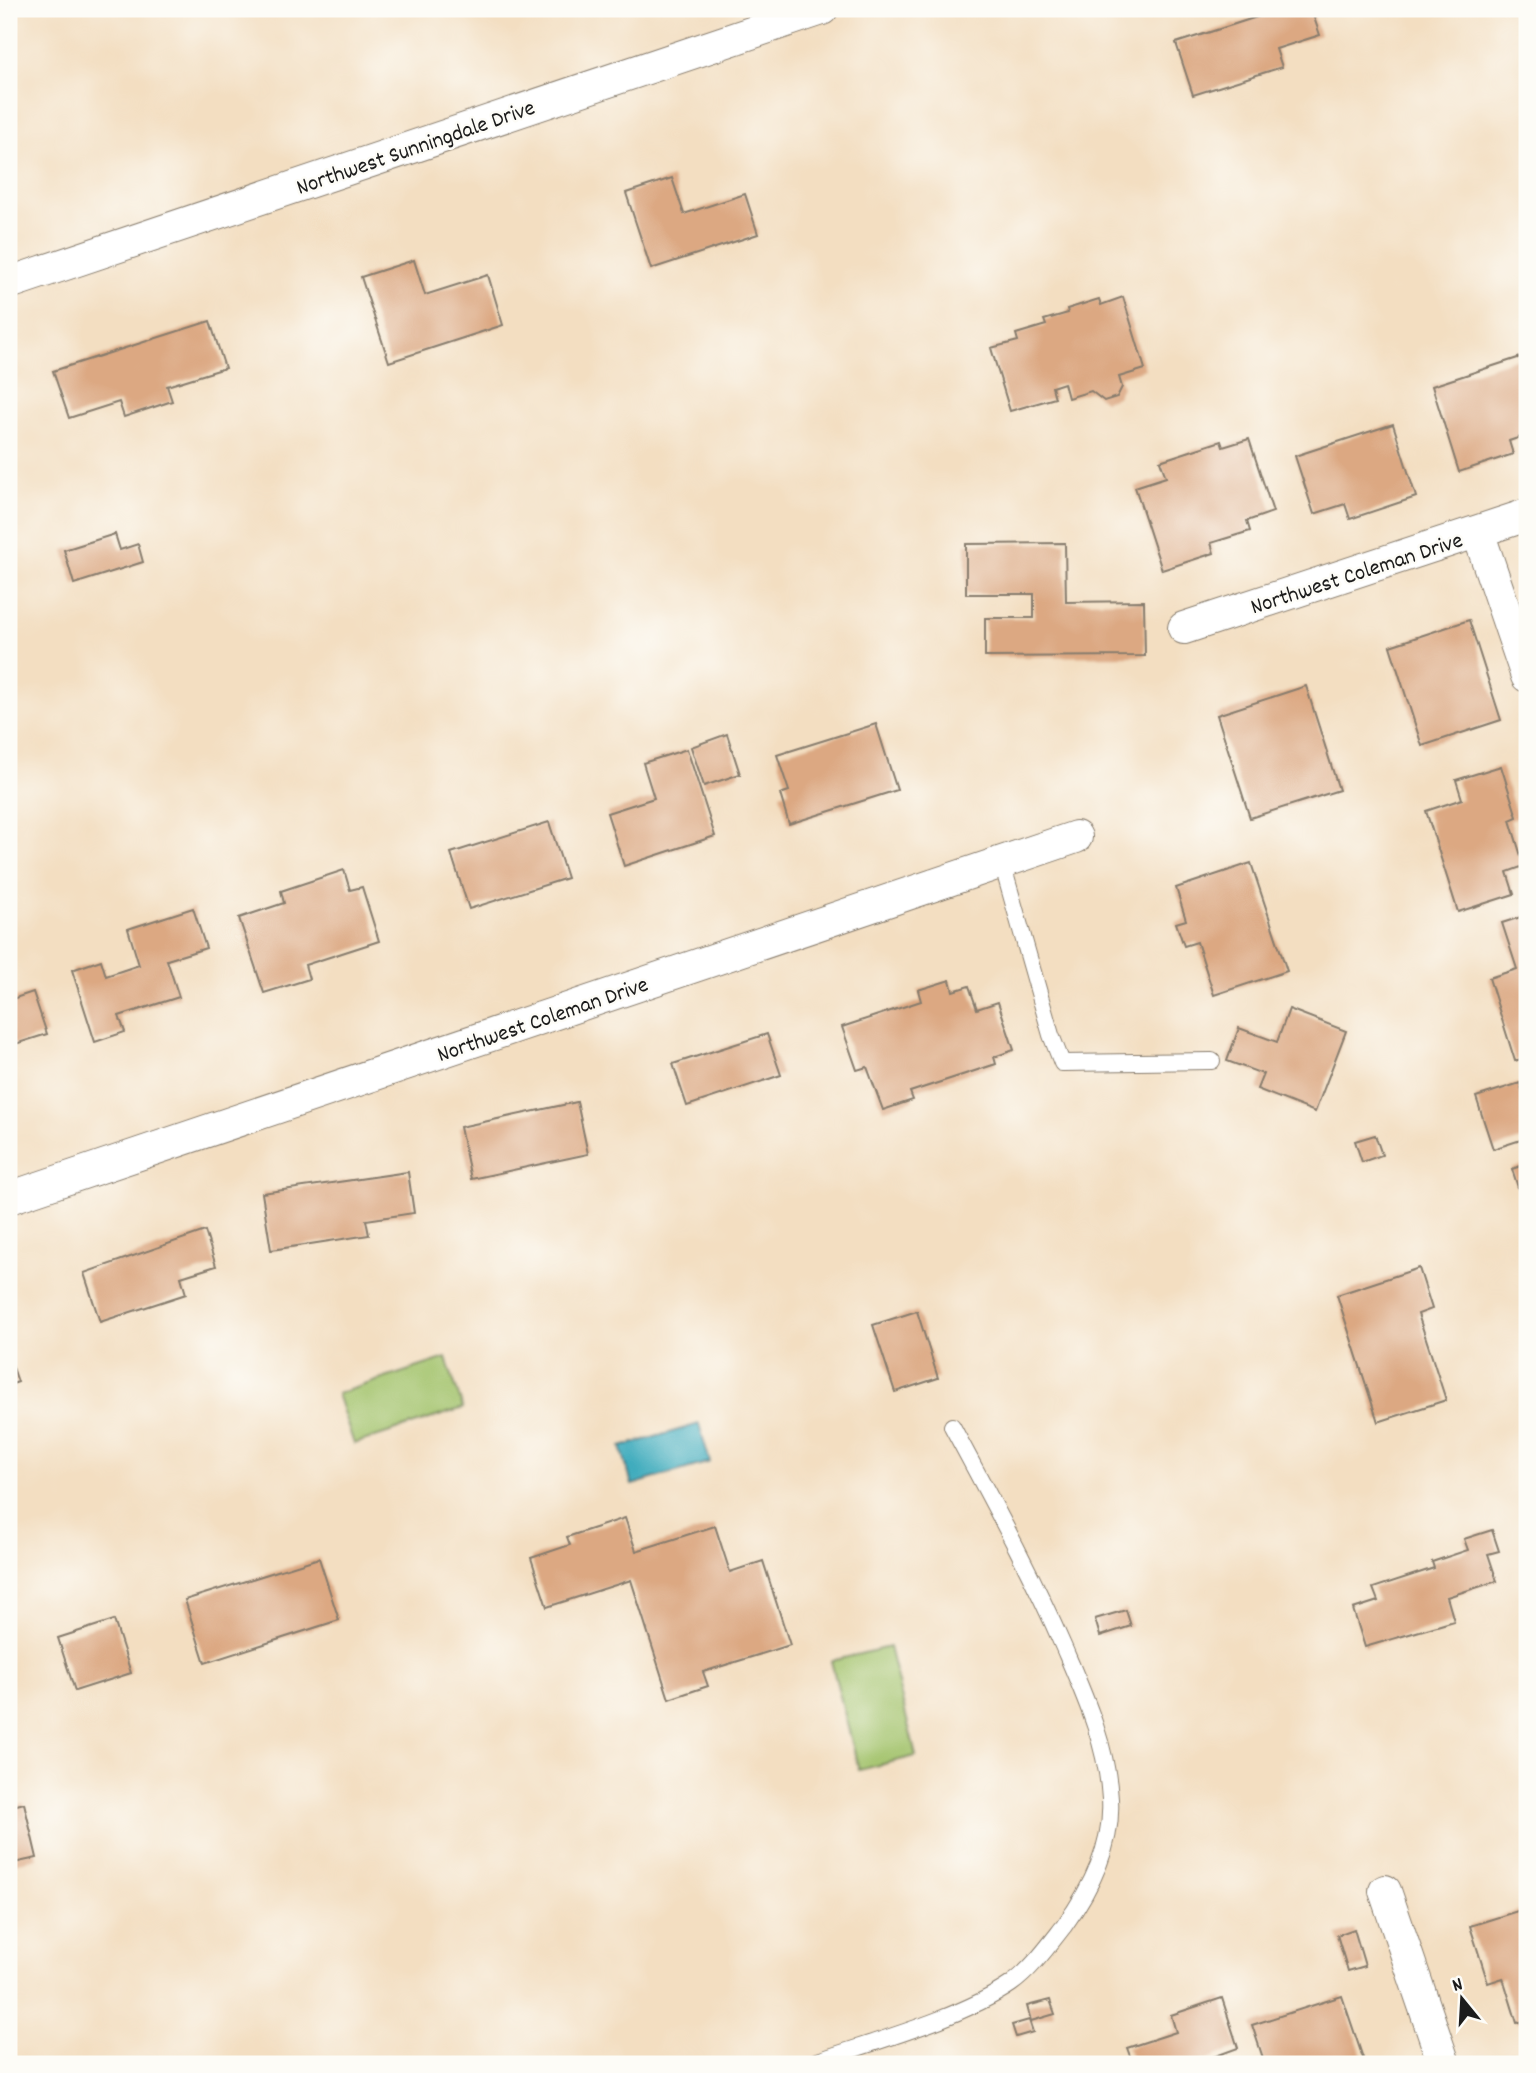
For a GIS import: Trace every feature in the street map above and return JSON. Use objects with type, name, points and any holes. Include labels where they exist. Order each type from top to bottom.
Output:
[{"type":"street","name":"Northwest Sunningdale Drive","points":[[9,283],[822,9]]},
{"type":"street","name":"Northwest Coleman Drive","points":[[1184,628],[1527,515]]},
{"type":"street","points":[[1478,531],[1527,676]]},
{"type":"street","name":"Northwest Coleman Drive","points":[[9,1198],[1076,837]]},
{"type":"street","points":[[1385,1891],[1444,2064]]},
{"type":"lane","points":[[1002,863],[1051,1035],[1062,1063],[1212,1061]]},
{"type":"lane","points":[[809,2064],[957,2011],[1012,1984],[1050,1945],[1082,1900],[1106,1843],[1110,1801],[1102,1746],[1082,1689],[1044,1602],[952,1426]]},
{"type":"green space","points":[[446,1358],[463,1408],[354,1444],[337,1394]]},
{"type":"green space","points":[[889,1647],[916,1756],[859,1770],[831,1661]]},
{"type":"water","points":[[699,1424],[710,1462],[632,1485],[621,1447]]},
{"type":"building","points":[[1261,9],[1311,9],[1320,35],[1276,49],[1282,67],[1193,95],[1176,43],[1263,15]]},
{"type":"building","points":[[672,178],[684,214],[745,194],[758,234],[651,269],[626,193]]},
{"type":"building","points":[[414,260],[425,295],[488,275],[503,325],[389,362],[361,277]]},
{"type":"building","points":[[1123,297],[1145,369],[1119,377],[1122,387],[1117,397],[1104,401],[1091,391],[1068,398],[1064,383],[1052,387],[1055,398],[1010,411],[991,348],[1018,341],[1016,334],[1046,325],[1044,320],[1068,313],[1067,309],[1099,299],[1101,305]]},
{"type":"building","points":[[210,321],[225,368],[167,386],[172,401],[124,417],[119,402],[69,418],[53,371]]},
{"type":"building","points":[[1527,355],[1527,435],[1509,441],[1513,454],[1459,472],[1432,386]]},
{"type":"building","points":[[1393,424],[1416,497],[1350,519],[1345,504],[1314,514],[1295,456]]},
{"type":"building","points":[[1249,439],[1273,512],[1247,521],[1250,531],[1211,543],[1214,553],[1162,570],[1135,487],[1166,477],[1160,461],[1221,441],[1223,447]]},
{"type":"building","points":[[115,534],[120,550],[138,544],[143,562],[74,584],[64,550]]},
{"type":"building","points":[[1065,543],[1066,602],[1144,601],[1145,656],[985,657],[985,618],[1034,618],[1034,594],[966,594],[966,544]]},
{"type":"building","points":[[1469,620],[1501,720],[1422,746],[1390,646]]},
{"type":"building","points":[[1306,686],[1339,790],[1250,818],[1217,715]]},
{"type":"building","points":[[876,724],[897,790],[789,824],[780,794],[789,791],[777,755]]},
{"type":"building","points":[[727,734],[740,774],[704,786],[691,747]]},
{"type":"building","points":[[687,749],[715,836],[624,866],[607,813],[654,798],[643,763]]},
{"type":"building","points":[[1501,766],[1517,817],[1510,820],[1524,866],[1507,872],[1514,894],[1458,912],[1426,811],[1462,799],[1456,780]]},
{"type":"building","points":[[549,822],[567,878],[469,909],[451,853]]},
{"type":"building","points":[[1251,863],[1287,971],[1214,995],[1197,942],[1184,946],[1176,923],[1186,920],[1176,888]]},
{"type":"building","points":[[344,870],[350,890],[362,887],[379,941],[305,965],[309,979],[264,993],[239,918],[284,903],[281,891]]},
{"type":"building","points":[[193,908],[206,948],[167,960],[179,997],[119,1016],[125,1032],[95,1042],[72,970],[101,960],[106,976],[139,965],[128,929]]},
{"type":"building","points":[[1527,915],[1527,1057],[1515,1061],[1489,978],[1517,969],[1502,923]]},
{"type":"building","points":[[950,980],[953,991],[969,986],[977,1009],[998,1002],[1014,1050],[994,1057],[996,1064],[910,1092],[913,1100],[883,1110],[867,1067],[857,1070],[842,1027],[921,1001],[918,990]]},
{"type":"building","points":[[33,992],[47,1034],[9,1046],[9,1000]]},
{"type":"building","points":[[1289,1009],[1346,1031],[1315,1112],[1257,1089],[1263,1074],[1227,1061],[1239,1028],[1277,1042]]},
{"type":"building","points":[[767,1034],[781,1075],[687,1106],[673,1064]]},
{"type":"building","points":[[1520,1083],[1527,1107],[1527,1138],[1493,1149],[1476,1097]]},
{"type":"building","points":[[577,1102],[588,1154],[471,1179],[460,1127]]},
{"type":"building","points":[[1375,1135],[1382,1155],[1362,1162],[1355,1141]]},
{"type":"building","points":[[1527,1164],[1527,1215],[1512,1169]]},
{"type":"building","points":[[408,1172],[414,1213],[366,1220],[369,1235],[271,1250],[262,1193]]},
{"type":"building","points":[[205,1231],[216,1266],[181,1277],[186,1294],[100,1322],[84,1273]]},
{"type":"building","points":[[1419,1268],[1432,1309],[1418,1314],[1446,1400],[1378,1422],[1337,1295]]},
{"type":"building","points":[[917,1311],[938,1378],[895,1392],[873,1325]]},
{"type":"building","points":[[9,1356],[18,1382],[9,1385]]},
{"type":"building","points":[[625,1518],[636,1551],[715,1526],[730,1572],[763,1561],[790,1645],[703,1672],[708,1686],[669,1699],[631,1580],[547,1607],[531,1558],[570,1545],[567,1537]]},
{"type":"building","points":[[1492,1530],[1499,1551],[1488,1554],[1497,1581],[1447,1597],[1454,1621],[1365,1647],[1353,1609],[1378,1601],[1373,1588],[1434,1568],[1432,1562],[1468,1550],[1464,1539]]},
{"type":"building","points":[[319,1558],[339,1620],[205,1663],[185,1600]]},
{"type":"building","points":[[1126,1610],[1131,1626],[1100,1636],[1095,1619]]},
{"type":"building","points":[[114,1620],[131,1673],[75,1691],[58,1638]]},
{"type":"building","points":[[24,1803],[37,1858],[9,1864],[9,1807]]},
{"type":"building","points":[[1527,1908],[1527,2020],[1517,2023],[1503,1978],[1488,1983],[1470,1926]]},
{"type":"building","points":[[1354,1929],[1365,1966],[1348,1971],[1337,1935]]},
{"type":"building","points":[[1342,1996],[1365,2064],[1265,2064],[1252,2025]]},
{"type":"building","points":[[1222,1998],[1238,2048],[1194,2064],[1133,2064],[1127,2048],[1176,2032],[1171,2015]]},
{"type":"building","points":[[1050,2000],[1055,2014],[1031,2021],[1027,2006]]},
{"type":"building","points":[[1029,2020],[1033,2032],[1016,2037],[1012,2025]]}]
